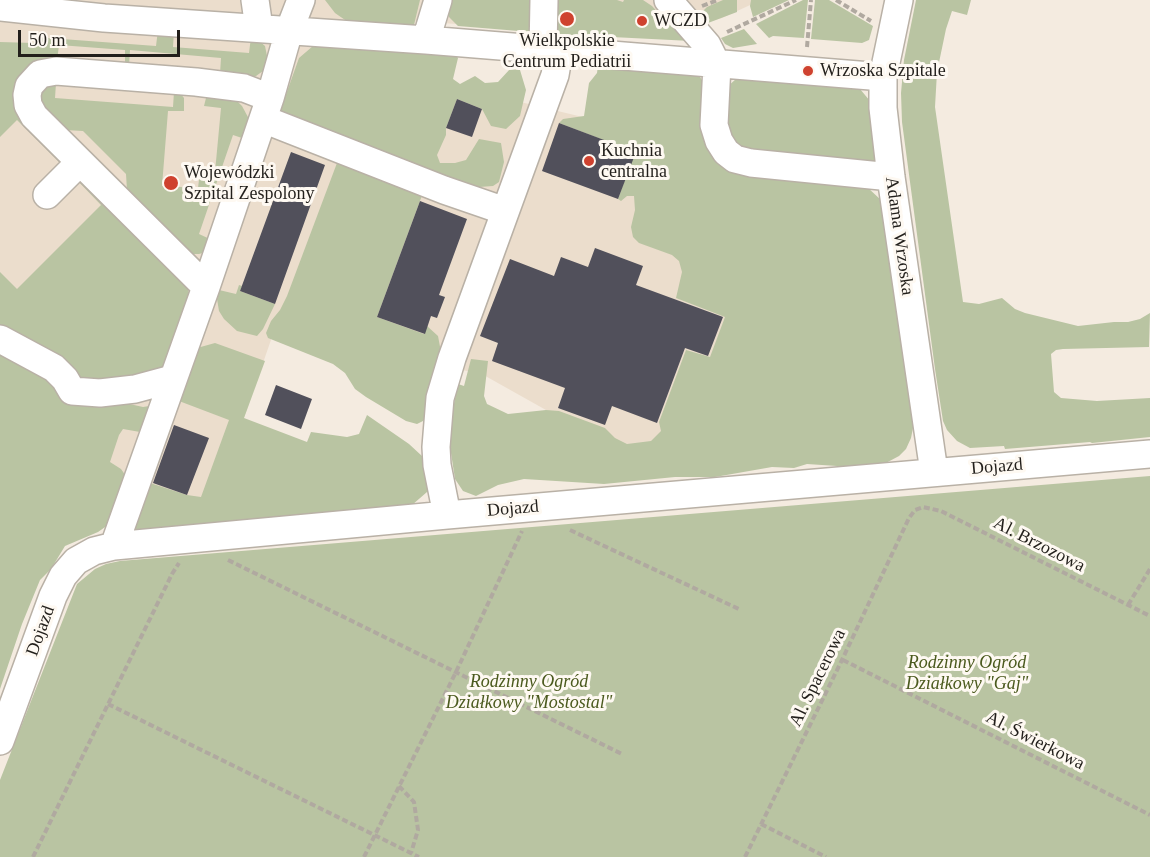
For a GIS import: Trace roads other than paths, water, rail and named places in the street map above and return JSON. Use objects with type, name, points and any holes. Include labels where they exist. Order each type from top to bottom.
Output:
[{"type":"street","points":[[255,0],[259,28]]},
{"type":"street","points":[[114,546],[206,287],[301,0]]},
{"type":"street","points":[[426,40],[438,0]]},
{"type":"street","points":[[447,515],[437,465],[436,447],[440,398],[452,358],[555,75],[544,0]]},
{"type":"street","points":[[668,0],[707,45],[717,65],[714,125],[719,141],[726,152],[735,159],[751,163],[891,177]]},
{"type":"street","name":"Adama Wrzoska","points":[[899,0],[883,77],[883,108],[934,472]]},
{"type":"street","points":[[0,8],[104,18],[426,40],[883,77]]},
{"type":"street","points":[[206,287],[29,109],[28,86],[36,77],[45,72],[56,71],[244,88],[267,108],[444,190],[505,211]]},
{"type":"street","points":[[47,195],[80,162]]},
{"type":"street","points":[[0,339],[54,368],[65,379],[72,391],[100,393],[135,389],[172,379]]},
{"type":"street","name":"Dojazd","points":[[0,741],[63,576],[75,561],[94,551],[114,546],[447,515],[525,525],[934,472],[1150,454]]},
{"type":"place","name":"Wielkpolskie Centrum Pediatrii","points":[[567,19]]},
{"type":"place","name":"WCZD","points":[[642,21]]},
{"type":"place","name":"Wrzoska Szpitale","points":[[808,71]]},
{"type":"place","name":"Kuchnia centralna","points":[[589,161]]},
{"type":"place","name":"Wojewódzki Szpital Zespolony","points":[[171,183]]},
{"type":"park label","name":"Rodzinny Ogród Działkowy \"Gaj\"","points":[[967,673]]},
{"type":"park label","name":"Rodzinny Ogród Działkowy \"Mostostal\"","points":[[529,692]]}]
